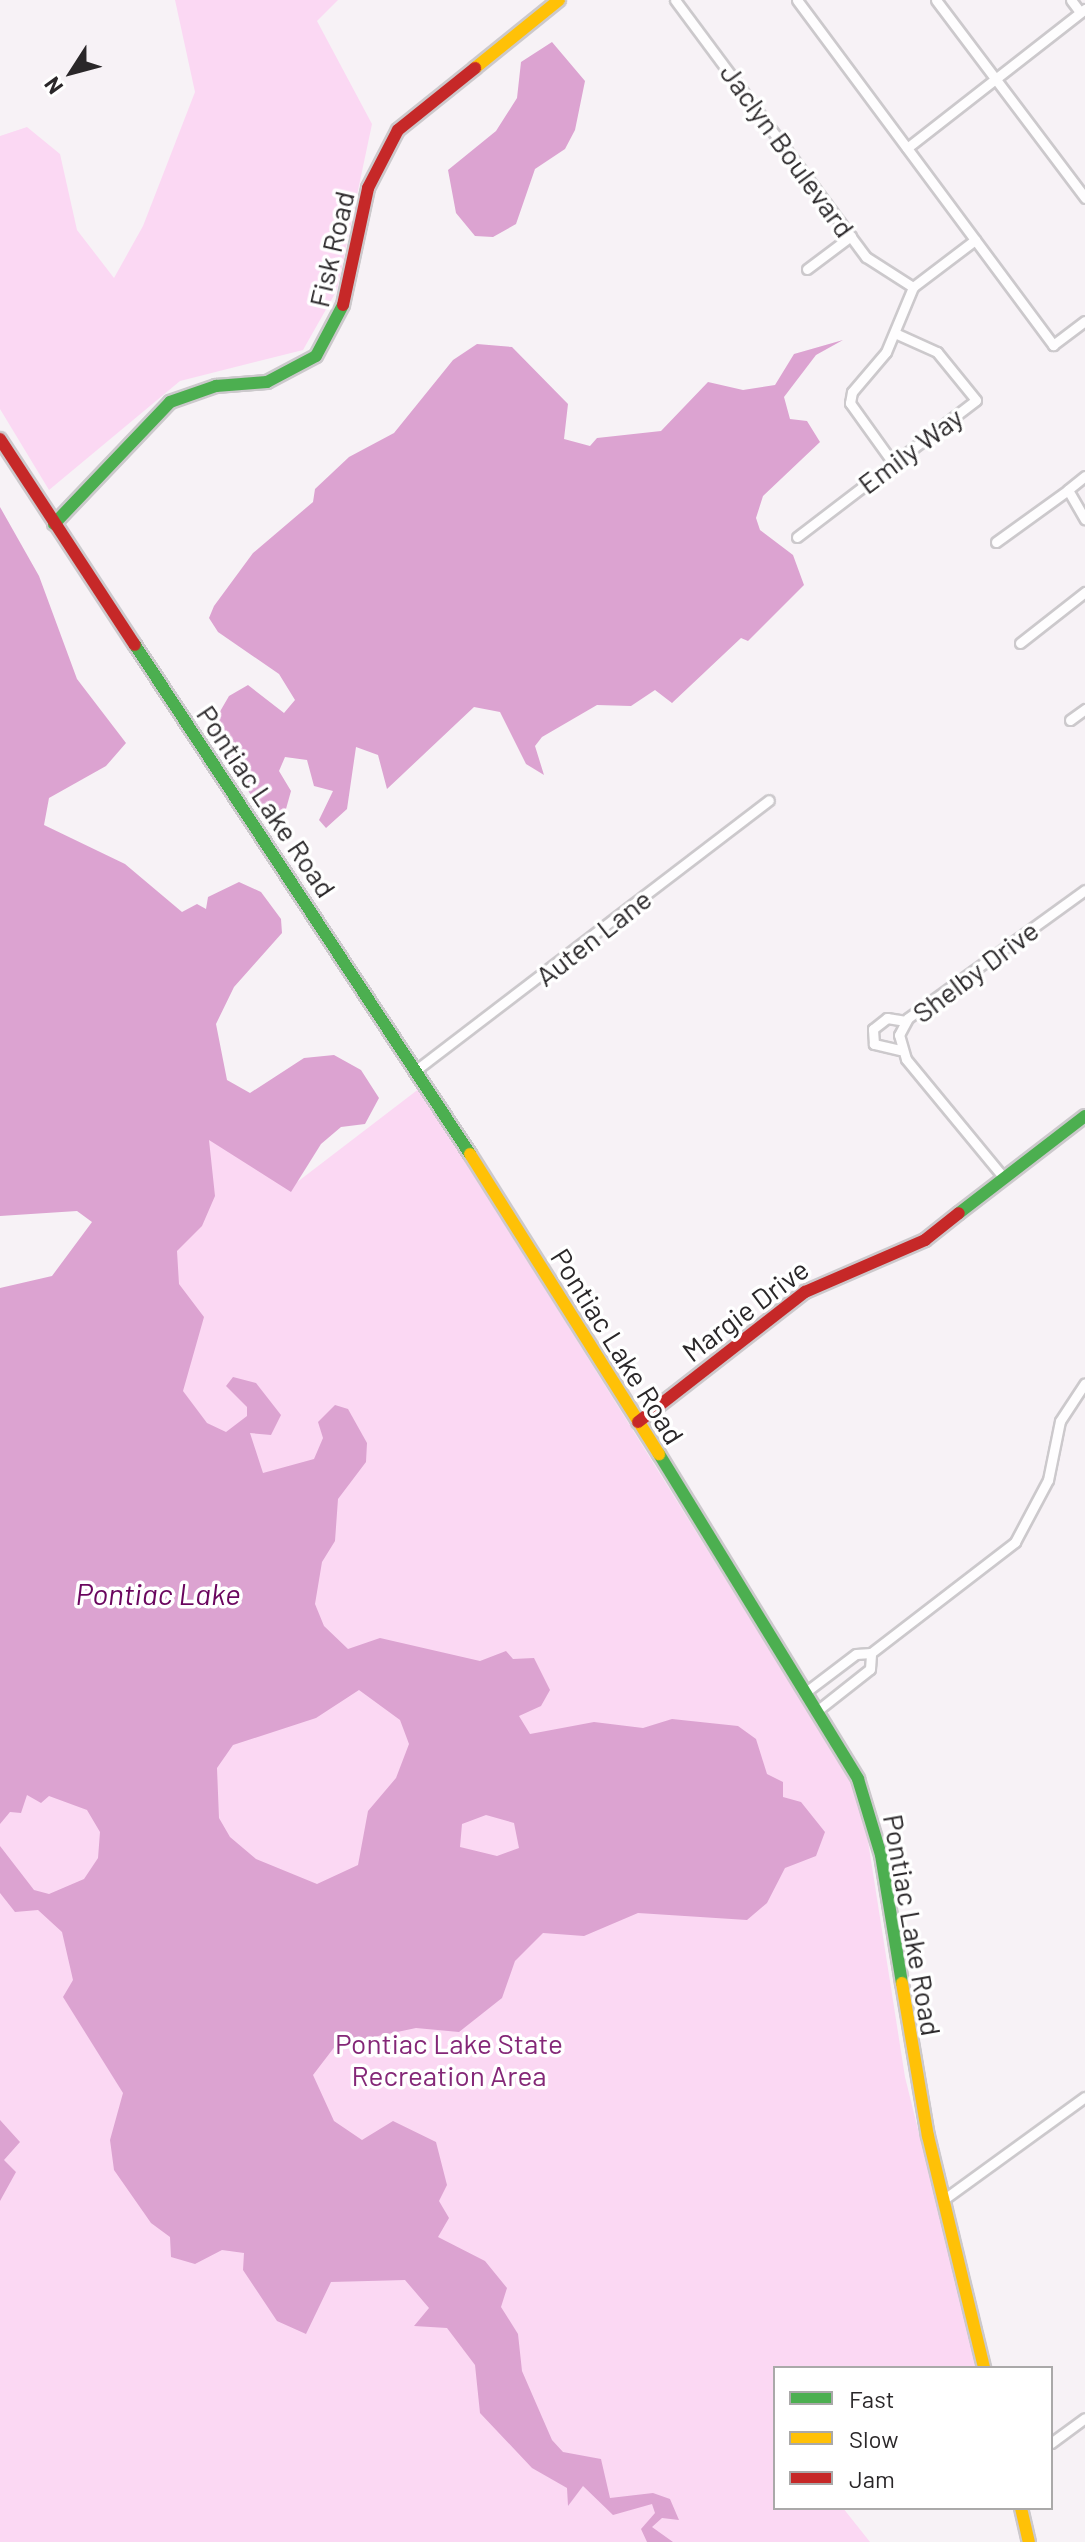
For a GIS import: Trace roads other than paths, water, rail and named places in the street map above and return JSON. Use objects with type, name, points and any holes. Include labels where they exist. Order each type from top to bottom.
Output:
[{"type":"street","name":"Fisk Road","points":[[54,524],[170,402],[216,386],[267,382],[316,356],[339,322],[368,188],[398,130],[559,0]]},
{"type":"street","name":"Jaclyn Boulevard","points":[[675,0],[851,236],[882,272],[913,287]]},
{"type":"street","points":[[797,0],[1053,345],[1085,321]]},
{"type":"street","points":[[936,0],[1082,187],[1085,198]]},
{"type":"street","points":[[907,148],[1083,11],[1071,0]]},
{"type":"street","points":[[807,269],[851,236]]},
{"type":"street","points":[[893,463],[850,403],[895,333],[913,287],[975,240]]},
{"type":"street","name":"Emily Way","points":[[797,537],[976,400],[937,352],[895,333]]},
{"type":"street","name":"Pontiac Lake Road","points":[[0,439],[416,1070],[818,1710],[874,1823],[943,2200],[984,2366]]},
{"type":"street","points":[[996,542],[1085,476]]},
{"type":"street","points":[[1068,490],[1085,519]]},
{"type":"street","points":[[1020,643],[1085,592]]},
{"type":"street","points":[[1070,720],[1085,709]]},
{"type":"street","name":"Auten Lane","points":[[416,1070],[769,800]]},
{"type":"street","name":"Shelby Drive","points":[[1004,1178],[900,1050],[906,1021],[1085,890]]},
{"type":"street","points":[[900,1050],[874,1044],[873,1029],[887,1018],[906,1021]]},
{"type":"street","name":"Margie Drive","points":[[638,1422],[825,1279],[916,1245],[1085,1116]]},
{"type":"street","points":[[807,1691],[856,1654],[871,1653],[1029,1524],[1060,1421],[1085,1383]]},
{"type":"street","points":[[818,1710],[870,1669],[871,1653]]},
{"type":"street","points":[[943,2200],[1085,2097]]},
{"type":"street","points":[[1053,2442],[1085,2418]]},
{"type":"street","points":[[1021,2510],[1029,2542]]},
{"type":"water","points":[[552,42],[585,81],[575,130],[565,149],[535,169],[516,224],[493,237],[475,236],[456,213],[448,170],[496,131],[517,98],[521,62]]},
{"type":"water","points":[[843,340],[816,355],[784,397],[790,419],[807,421],[820,442],[763,496],[756,518],[760,530],[793,555],[804,585],[748,641],[741,638],[672,703],[655,690],[631,706],[597,705],[542,737],[535,746],[544,775],[526,764],[500,712],[474,707],[387,789],[378,755],[356,747],[347,809],[326,828],[319,820],[333,791],[314,786],[307,760],[285,757],[279,771],[291,791],[281,827],[263,816],[211,727],[229,696],[248,685],[284,713],[295,700],[279,674],[218,632],[209,618],[214,606],[253,553],[313,502],[315,489],[349,457],[394,433],[453,360],[477,344],[512,347],[568,404],[564,439],[590,446],[597,438],[661,431],[708,382],[743,390],[775,385],[794,354]]},
{"type":"water","name":"Pontiac Lake","points":[[0,507],[39,576],[77,679],[126,743],[106,766],[49,798],[44,825],[125,864],[182,912],[197,904],[206,909],[208,897],[239,882],[261,892],[281,919],[282,933],[234,987],[216,1024],[227,1080],[250,1093],[304,1058],[334,1055],[361,1070],[379,1098],[365,1124],[341,1127],[321,1144],[291,1192],[209,1140],[215,1196],[202,1226],[177,1251],[179,1284],[204,1317],[183,1391],[207,1423],[226,1432],[247,1416],[247,1407],[226,1386],[233,1377],[256,1383],[281,1415],[271,1435],[250,1433],[263,1473],[314,1459],[323,1438],[318,1422],[335,1405],[348,1409],[367,1443],[366,1462],[338,1499],[335,1541],[322,1562],[315,1604],[324,1626],[348,1649],[380,1638],[480,1661],[506,1651],[513,1659],[534,1658],[550,1690],[541,1706],[519,1716],[530,1734],[594,1722],[643,1728],[672,1719],[738,1726],[756,1739],[767,1774],[783,1782],[783,1797],[801,1802],[825,1832],[816,1856],[785,1868],[767,1903],[747,1920],[638,1913],[584,1936],[543,1933],[515,1961],[502,1998],[459,2032],[416,2028],[336,2045],[313,2075],[334,2121],[362,2140],[393,2121],[436,2142],[447,2185],[439,2201],[449,2218],[438,2237],[485,2261],[507,2288],[501,2307],[518,2334],[522,2371],[552,2440],[563,2452],[601,2459],[610,2498],[653,2493],[670,2499],[679,2520],[662,2518],[652,2527],[673,2542],[647,2542],[641,2529],[655,2513],[652,2504],[613,2515],[583,2486],[568,2506],[567,2488],[532,2468],[480,2413],[475,2365],[447,2328],[414,2326],[429,2308],[405,2280],[331,2282],[306,2334],[277,2321],[243,2270],[244,2253],[222,2250],[195,2264],[171,2257],[170,2237],[151,2223],[114,2170],[110,2140],[123,2093],[63,1997],[73,1980],[62,1932],[38,1910],[15,1912],[0,1893],[0,1846],[34,1890],[49,1894],[84,1879],[98,1858],[100,1832],[87,1810],[49,1796],[41,1803],[27,1795],[21,1813],[10,1812],[0,1824],[0,1288],[52,1276],[92,1222],[77,1211],[0,1216]],"holes":[[[359,1690],[400,1720],[409,1744],[396,1778],[368,1811],[358,1865],[317,1884],[256,1859],[230,1837],[219,1818],[217,1768],[233,1745],[316,1718]],[[486,1815],[514,1823],[519,1848],[497,1856],[460,1847],[462,1824]]]},
{"type":"water","points":[[0,2120],[20,2142],[4,2160],[16,2172],[0,2201]]},
{"type":"park label","name":"Pontiac Lake State Recreation Area","points":[[449,2059]]}]
